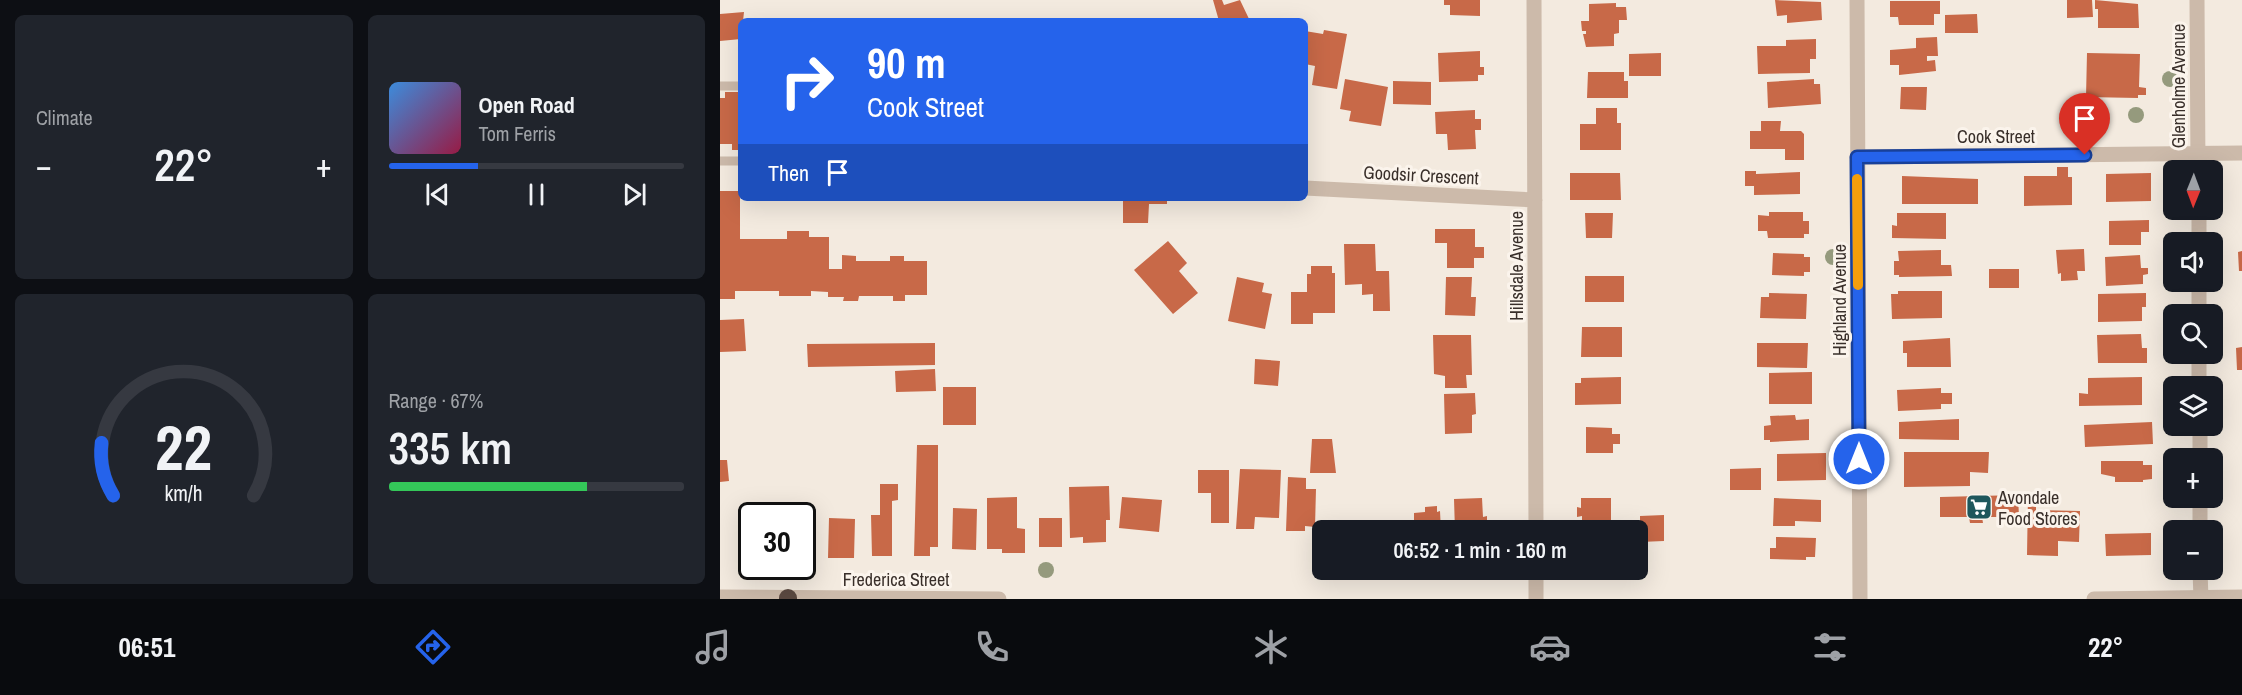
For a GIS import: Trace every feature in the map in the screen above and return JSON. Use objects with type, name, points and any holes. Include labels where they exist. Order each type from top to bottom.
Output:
[{"type":"street","name":"Hillsdale Avenue","points":[[1534,0],[1536,520]]},
{"type":"street","name":"Highland Avenue","points":[[1857,0],[1860,599]]},
{"type":"street","name":"Glenholme Avenue","points":[[2197,0],[2198,160]]},
{"type":"street","name":"Cook Street","points":[[1857,157],[2242,153]]},
{"type":"street","name":"Goodsir Crescent","points":[[1308,188],[1535,200]]},
{"type":"street","points":[[1536,580],[1536,599]]},
{"type":"street","points":[[2200,580],[2201,598]]},
{"type":"street","name":"Frederica Street","points":[[720,597],[999,599]]},
{"type":"street","points":[[2094,599],[2242,597]]},
{"type":"lane","points":[[720,86],[738,86]]},
{"type":"lane","points":[[720,161],[738,161]]},
{"type":"building","points":[[1213,0],[1222,0],[1224,5],[1240,0],[1249,18],[1218,18]]},
{"type":"building","points":[[1444,0],[1480,0],[1480,16],[1450,15],[1450,5],[1444,5]]},
{"type":"building","points":[[1775,0],[1821,2],[1822,20],[1787,23],[1787,15],[1777,16]]},
{"type":"building","points":[[2067,0],[2092,0],[2093,17],[2067,18]]},
{"type":"building","points":[[2095,0],[2138,4],[2139,28],[2098,28],[2098,9],[2095,9]]},
{"type":"building","points":[[1890,1],[1940,1],[1940,14],[1934,14],[1934,25],[1899,25],[1898,17],[1890,17]]},
{"type":"building","points":[[1616,3],[1616,7],[1626,7],[1627,20],[1619,20],[1619,33],[1614,34],[1614,46],[1586,47],[1583,34],[1586,34],[1586,31],[1582,31],[1581,21],[1589,21],[1589,4]]},
{"type":"building","points":[[744,12],[743,18],[738,18],[738,39],[720,41],[720,14]]},
{"type":"building","points":[[1977,14],[1978,33],[1945,33],[1945,15]]},
{"type":"building","points":[[1324,30],[1347,34],[1337,89],[1312,85],[1315,66],[1308,65],[1308,32],[1323,34]]},
{"type":"building","points":[[1937,37],[1938,56],[1927,56],[1927,61],[1935,60],[1936,71],[1899,75],[1899,65],[1890,65],[1890,50],[1916,48],[1916,38]]},
{"type":"building","points":[[1816,39],[1816,59],[1810,59],[1810,73],[1758,74],[1757,46],[1786,46],[1786,40]]},
{"type":"building","points":[[1480,51],[1480,67],[1484,67],[1484,75],[1478,75],[1478,81],[1439,82],[1438,53]]},
{"type":"building","points":[[1661,53],[1661,76],[1629,76],[1629,54]]},
{"type":"building","points":[[2087,53],[2140,54],[2139,87],[2146,88],[2146,95],[2138,95],[2138,98],[2086,97]]},
{"type":"building","points":[[1588,72],[1624,72],[1624,81],[1628,81],[1628,98],[1587,98]]},
{"type":"building","points":[[1345,79],[1388,87],[1381,126],[1349,121],[1351,111],[1340,109]]},
{"type":"building","points":[[1814,79],[1814,84],[1820,84],[1821,104],[1768,108],[1767,82]]},
{"type":"building","points":[[1393,81],[1431,82],[1431,105],[1393,104]]},
{"type":"building","points":[[1901,87],[1927,87],[1926,110],[1900,109]]},
{"type":"building","points":[[725,92],[738,92],[738,150],[732,150],[732,144],[720,144],[720,98],[725,98]]},
{"type":"building","points":[[1596,108],[1617,108],[1617,123],[1621,123],[1621,150],[1580,150],[1580,124],[1596,124]]},
{"type":"building","points":[[1475,110],[1475,119],[1481,119],[1481,130],[1475,130],[1476,149],[1448,150],[1447,134],[1436,134],[1435,112]]},
{"type":"building","points":[[1761,121],[1781,121],[1780,131],[1801,131],[1804,134],[1804,160],[1785,160],[1785,149],[1750,149],[1750,131],[1761,131]]},
{"type":"building","points":[[2057,167],[2068,167],[2068,177],[2072,177],[2072,205],[2024,206],[2024,176],[2057,176]]},
{"type":"building","points":[[1745,171],[1756,171],[1756,174],[1800,172],[1800,194],[1754,195],[1754,186],[1745,186]]},
{"type":"building","points":[[1570,173],[1620,173],[1621,200],[1570,200]]},
{"type":"building","points":[[2151,173],[2151,201],[2106,202],[2106,174]]},
{"type":"building","points":[[1902,176],[1978,179],[1978,204],[1902,204]]},
{"type":"building","points":[[720,191],[738,191],[740,239],[787,239],[787,231],[809,231],[809,237],[829,237],[829,269],[842,269],[842,255],[856,256],[856,261],[890,261],[890,256],[904,256],[904,261],[927,261],[927,295],[905,295],[905,301],[893,301],[893,296],[859,296],[858,301],[843,301],[844,297],[828,297],[828,292],[811,291],[811,296],[779,296],[779,291],[735,291],[735,299],[720,299]]},
{"type":"building","points":[[1123,201],[1167,201],[1167,204],[1149,204],[1148,223],[1123,223]]},
{"type":"building","points":[[1769,212],[1803,212],[1803,221],[1809,221],[1809,234],[1804,234],[1804,238],[1768,238],[1767,231],[1758,231],[1758,215],[1769,216]]},
{"type":"building","points":[[1585,213],[1613,213],[1612,238],[1586,238]]},
{"type":"building","points":[[1897,213],[1946,213],[1946,239],[1892,238],[1892,225],[1897,226]]},
{"type":"building","points":[[2149,220],[2149,232],[2141,232],[2141,245],[2109,245],[2109,221]]},
{"type":"building","points":[[1435,229],[1475,229],[1475,247],[1484,247],[1484,258],[1474,258],[1474,268],[1447,268],[1447,243],[1435,243]]},
{"type":"building","points":[[1168,241],[1187,263],[1179,271],[1198,293],[1173,314],[1134,270]]},
{"type":"building","points":[[1344,244],[1375,244],[1376,271],[1389,271],[1390,311],[1373,311],[1373,294],[1362,295],[1362,284],[1345,285]]},
{"type":"building","points":[[2084,249],[2085,271],[2077,271],[2078,280],[2061,281],[2061,273],[2058,274],[2056,250]]},
{"type":"building","points":[[1941,250],[1941,265],[1951,265],[1952,276],[1899,277],[1899,275],[1894,275],[1894,261],[1899,261],[1898,251]]},
{"type":"building","points":[[2242,251],[2242,271],[2239,271],[2238,252]]},
{"type":"building","points":[[1773,253],[1804,254],[1804,257],[1810,257],[1810,272],[1804,272],[1804,276],[1772,275]]},
{"type":"building","points":[[2140,255],[2141,268],[2148,268],[2148,274],[2143,275],[2143,284],[2106,286],[2105,257]]},
{"type":"building","points":[[1311,266],[1332,266],[1332,273],[1335,273],[1335,313],[1313,313],[1313,324],[1291,324],[1291,292],[1307,292],[1307,274],[1311,274]]},
{"type":"building","points":[[1989,269],[2019,269],[2019,288],[1989,288]]},
{"type":"building","points":[[1585,276],[1624,276],[1624,302],[1585,302]]},
{"type":"building","points":[[1237,277],[1264,283],[1262,292],[1272,294],[1265,329],[1228,321]]},
{"type":"building","points":[[1446,277],[1472,277],[1471,297],[1476,297],[1475,316],[1445,315]]},
{"type":"building","points":[[1898,291],[1942,291],[1942,318],[1892,319],[1891,294],[1898,294]]},
{"type":"building","points":[[1769,293],[1807,294],[1806,319],[1760,318],[1761,297],[1769,297]]},
{"type":"building","points":[[2146,293],[2146,307],[2142,307],[2142,321],[2098,322],[2098,294]]},
{"type":"building","points":[[744,319],[746,351],[720,352],[720,320]]},
{"type":"building","points":[[1582,327],[1622,327],[1622,357],[1581,357]]},
{"type":"building","points":[[2141,334],[2142,348],[2147,348],[2147,363],[2098,363],[2097,335]]},
{"type":"building","points":[[1433,335],[1471,335],[1472,375],[1466,375],[1467,388],[1445,388],[1445,376],[1434,374]]},
{"type":"building","points":[[1950,338],[1951,367],[1907,367],[1907,353],[1903,353],[1903,341]]},
{"type":"building","points":[[935,343],[935,365],[808,367],[807,344]]},
{"type":"building","points":[[1757,343],[1808,343],[1807,368],[1757,367]]},
{"type":"building","points":[[2242,347],[2242,370],[2237,370],[2236,348]]},
{"type":"building","points":[[1255,359],[1280,361],[1278,386],[1254,384]]},
{"type":"building","points":[[935,369],[936,391],[896,392],[895,371]]},
{"type":"building","points":[[1812,372],[1812,404],[1769,404],[1769,373]]},
{"type":"building","points":[[1621,377],[1621,404],[1575,405],[1575,383],[1581,383],[1581,378]]},
{"type":"building","points":[[2142,377],[2142,405],[2079,406],[2079,393],[2088,394],[2088,378]]},
{"type":"building","points":[[943,387],[976,387],[976,425],[943,425]]},
{"type":"building","points":[[1941,388],[1941,393],[1952,393],[1952,404],[1941,404],[1941,409],[1898,411],[1897,390]]},
{"type":"building","points":[[1475,393],[1476,414],[1472,415],[1472,433],[1445,434],[1444,394]]},
{"type":"building","points":[[1795,415],[1796,420],[1809,419],[1809,440],[1770,442],[1770,440],[1764,440],[1764,426],[1771,425],[1770,416]]},
{"type":"building","points":[[1959,419],[1959,440],[1899,439],[1899,422]]},
{"type":"building","points":[[2152,422],[2153,444],[2085,447],[2084,425]]},
{"type":"building","points":[[1586,427],[1612,428],[1612,434],[1620,434],[1620,444],[1613,444],[1613,453],[1586,453]]},
{"type":"building","points":[[1312,439],[1332,439],[1336,473],[1310,473]]},
{"type":"building","points":[[917,445],[938,445],[938,547],[930,547],[930,556],[914,556]]},
{"type":"building","points":[[1904,452],[1989,452],[1988,473],[1970,472],[1970,486],[1904,487]]},
{"type":"building","points":[[1826,453],[1826,480],[1777,481],[1777,454]]},
{"type":"building","points":[[720,460],[727,460],[729,481],[720,482]]},
{"type":"building","points":[[2101,461],[2143,461],[2143,465],[2152,465],[2152,479],[2143,480],[2143,482],[2115,482],[2115,477],[2101,474]]},
{"type":"building","points":[[1761,468],[1761,490],[1730,490],[1730,469]]},
{"type":"building","points":[[1240,469],[1281,470],[1279,518],[1255,517],[1254,529],[1236,529]]},
{"type":"building","points":[[1198,470],[1229,470],[1229,523],[1211,523],[1211,493],[1198,493]]},
{"type":"building","points":[[1288,477],[1306,478],[1306,489],[1316,489],[1315,520],[1312,520],[1312,527],[1305,526],[1305,531],[1286,531]]},
{"type":"building","points":[[880,484],[898,484],[898,500],[892,501],[892,556],[872,556],[871,515],[880,515]]},
{"type":"building","points":[[1109,486],[1110,520],[1106,520],[1106,542],[1083,543],[1083,537],[1070,538],[1069,487]]},
{"type":"building","name":"Avondale Food Stores","points":[[2018,495],[2019,517],[1982,517],[1983,523],[1970,523],[1969,517],[1940,517],[1940,497]]},
{"type":"building","points":[[2028,495],[2036,495],[2036,510],[2080,511],[2079,542],[2058,541],[2058,556],[2027,555]]},
{"type":"building","points":[[1017,497],[1017,528],[1025,529],[1025,553],[1002,553],[1002,549],[987,549],[987,498]]},
{"type":"building","points":[[1122,497],[1162,500],[1159,532],[1119,528]]},
{"type":"building","points":[[1482,498],[1483,517],[1487,516],[1487,520],[1455,520],[1454,499]]},
{"type":"building","points":[[1581,498],[1611,498],[1611,520],[1582,520],[1582,516],[1577,517],[1577,507],[1581,508]]},
{"type":"building","points":[[1774,498],[1821,500],[1821,522],[1795,521],[1795,526],[1773,526]]},
{"type":"building","points":[[1437,506],[1440,520],[1414,520],[1414,513],[1425,512],[1425,507]]},
{"type":"building","points":[[953,508],[977,509],[976,550],[952,549]]},
{"type":"building","points":[[1664,515],[1664,541],[1648,542],[1648,520],[1640,520],[1640,516]]},
{"type":"building","points":[[829,518],[855,519],[854,558],[828,558]]},
{"type":"building","points":[[1039,518],[1062,518],[1062,547],[1039,547]]},
{"type":"building","points":[[2151,533],[2151,555],[2106,556],[2105,534]]},
{"type":"building","points":[[1776,537],[1816,538],[1815,557],[1806,557],[1806,560],[1770,559],[1770,548],[1776,548]]},
{"type":"slow traffic","points":[[1857,179],[1858,285]]},
{"type":"place","name":"Avondale Food Stores","points":[[1979,507]]},
{"type":"route","points":[[1859,459],[1857,157],[2085,155]]}]
